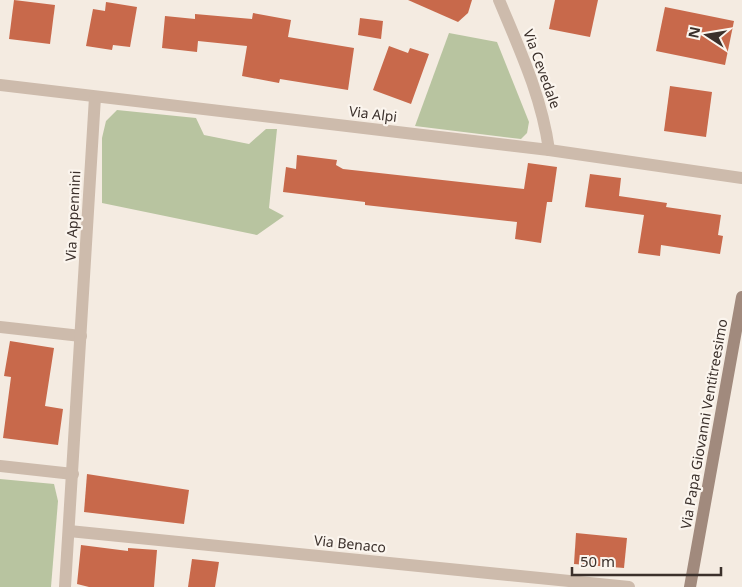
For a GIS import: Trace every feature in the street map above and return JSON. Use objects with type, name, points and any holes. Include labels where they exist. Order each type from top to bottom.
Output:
[{"type":"street","name":"Via Cevedale","points":[[499,0],[522,55],[545,122],[549,150]]},
{"type":"street","name":"Via Alpi","points":[[0,85],[549,150],[742,178]]},
{"type":"street","name":"Via Appennini","points":[[65,587],[95,97]]},
{"type":"street","name":"Via Papa Giovanni Ventitreesimo","points":[[690,587],[742,297]]},
{"type":"street","points":[[0,327],[81,336]]},
{"type":"street","points":[[0,466],[73,474]]},
{"type":"street","name":"Via Benaco","points":[[69,531],[629,587]]},
{"type":"green space","points":[[449,33],[497,42],[529,122],[527,133],[521,139],[415,126]]},
{"type":"green space","points":[[117,110],[196,118],[204,135],[249,144],[266,129],[277,129],[269,208],[284,216],[257,235],[102,203],[102,138],[106,121]]},
{"type":"green space","points":[[0,479],[54,484],[58,501],[51,587],[0,587]]},
{"type":"building","points":[[14,0],[55,5],[50,44],[9,39]]},
{"type":"building","points":[[408,0],[472,0],[468,13],[458,22]]},
{"type":"building","points":[[555,0],[598,0],[590,37],[549,29]]},
{"type":"building","points":[[106,2],[137,7],[130,47],[113,45],[112,50],[86,46],[93,9],[105,11]]},
{"type":"building","points":[[665,7],[734,21],[725,65],[656,51]]},
{"type":"building","points":[[253,13],[291,20],[288,37],[354,48],[348,90],[280,79],[279,83],[242,76],[247,46],[198,41],[197,52],[162,48],[165,16],[195,19],[195,14],[252,19]]},
{"type":"building","points":[[360,18],[383,21],[381,39],[358,35]]},
{"type":"building","points":[[389,46],[408,53],[410,48],[429,54],[411,104],[373,90]]},
{"type":"building","points":[[670,86],[712,92],[706,137],[664,131]]},
{"type":"building","points":[[297,155],[337,160],[336,165],[343,169],[524,189],[528,163],[557,167],[552,202],[547,202],[541,243],[515,239],[517,222],[365,205],[365,202],[283,192],[286,167],[296,169]]},
{"type":"building","points":[[590,174],[621,178],[619,196],[667,203],[666,207],[721,215],[718,235],[723,236],[720,254],[661,245],[660,256],[638,253],[644,215],[585,207]]},
{"type":"building","points":[[10,341],[54,348],[45,406],[63,409],[58,445],[3,438],[11,377],[4,376]]},
{"type":"building","points":[[87,474],[189,490],[184,524],[84,512]]},
{"type":"building","points":[[576,533],[627,538],[624,568],[574,564]]},
{"type":"building","points":[[81,545],[128,551],[128,548],[157,550],[154,587],[89,587],[77,584]]},
{"type":"building","points":[[192,559],[219,562],[215,587],[188,587]]}]
